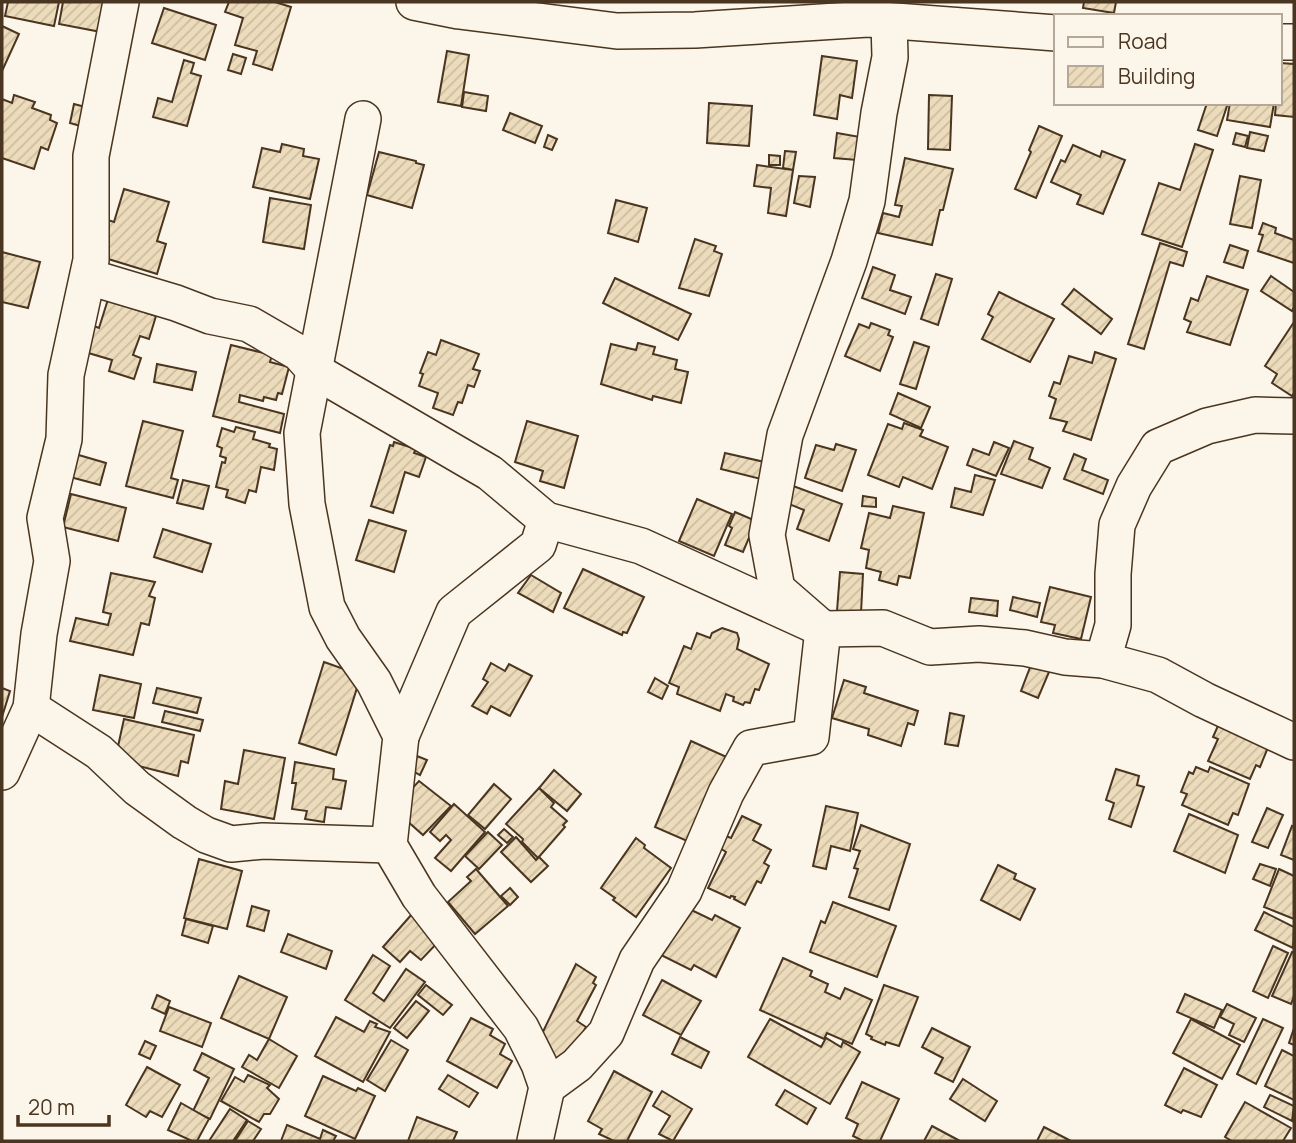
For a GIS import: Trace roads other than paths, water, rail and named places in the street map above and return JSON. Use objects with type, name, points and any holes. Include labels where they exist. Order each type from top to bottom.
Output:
[{"type":"street","points":[[2,772],[31,708],[39,635],[52,561],[45,518],[64,439],[66,375],[91,260],[91,156],[121,2]]},
{"type":"street","points":[[414,2],[617,31],[695,30],[868,19],[1054,33]]},
{"type":"street","points":[[823,629],[776,589],[767,535],[785,435],[849,261],[867,201],[890,57],[889,22]]},
{"type":"street","points":[[363,118],[302,433],[307,504],[327,607],[343,638],[374,682],[401,736]]},
{"type":"street","points":[[89,277],[210,316],[249,324],[299,353],[315,371],[490,473],[546,520],[641,546],[823,629],[883,628],[930,647],[979,644],[1102,660],[1158,675],[1294,742]]},
{"type":"street","points":[[1102,660],[1113,625],[1117,525],[1133,486],[1158,447],[1207,426],[1255,415],[1294,416]]},
{"type":"street","points":[[534,1141],[547,1087],[539,1064],[521,1028],[419,896],[389,845],[401,736],[454,612],[538,545],[546,520]]},
{"type":"street","points":[[547,1087],[577,1065],[606,1033],[637,960],[684,891],[726,793],[751,748],[811,737],[823,629]]},
{"type":"street","points":[[31,708],[99,752],[137,788],[206,835],[231,844],[263,841],[389,845]]}]
